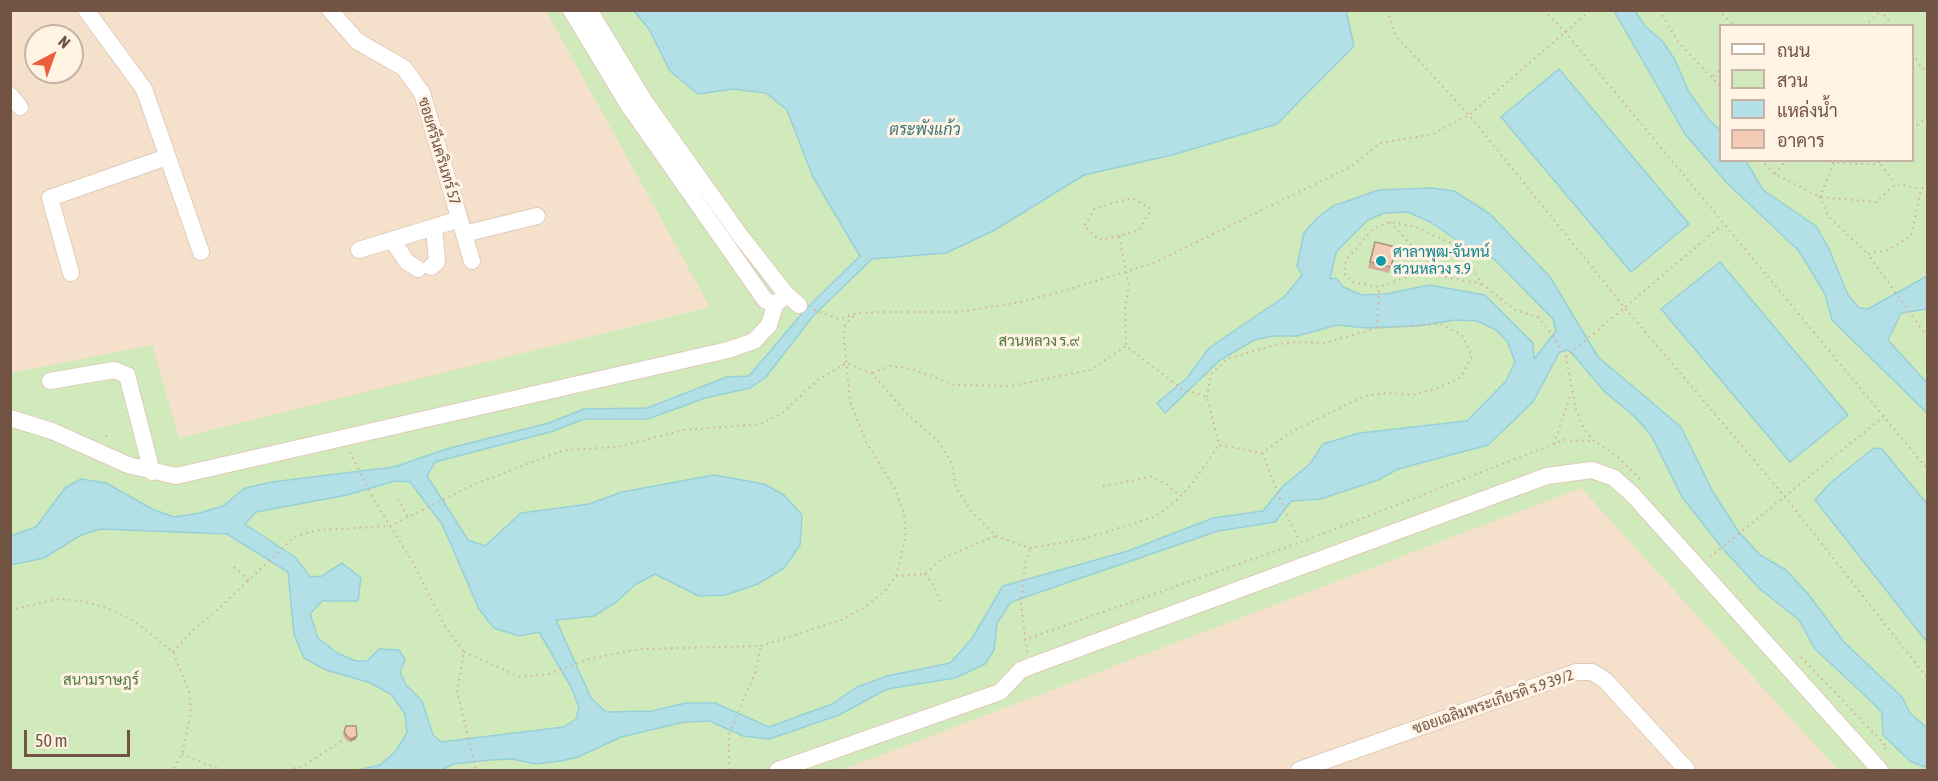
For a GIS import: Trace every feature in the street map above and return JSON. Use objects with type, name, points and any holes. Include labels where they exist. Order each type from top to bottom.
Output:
[{"type":"street","points":[[86,10],[144,89],[201,252]]},
{"type":"street","name":"ซอยศรีนครินทร์ 57","points":[[330,10],[357,41],[404,68],[422,93],[472,261]]},
{"type":"street","points":[[572,10],[629,105],[765,300],[781,299],[800,305]]},
{"type":"street","points":[[589,10],[645,102],[739,234],[781,299]]},
{"type":"street","points":[[70,273],[50,198],[167,157]]},
{"type":"street","points":[[359,250],[434,227],[462,226],[537,216]]},
{"type":"street","points":[[392,240],[407,262],[424,268],[437,262],[434,227]]},
{"type":"street","points":[[10,418],[32,423],[152,472],[176,476],[728,350],[753,341],[769,325],[781,299]]},
{"type":"street","points":[[50,381],[114,370],[127,375],[152,472]]},
{"type":"street","points":[[778,771],[1000,692],[1021,670],[1031,666],[1547,476],[1592,470],[1614,478],[1633,495],[1880,771]]},
{"type":"street","name":"ซอยเฉลิมพระเกียรติ ร.9 39/2","points":[[1299,771],[1576,672],[1592,672],[1605,680],[1687,771]]},
{"type":"path","points":[[1387,10],[1396,36],[1469,115],[1625,308],[1786,498],[1928,679]]},
{"type":"path","points":[[1544,10],[1566,33],[1722,225],[1928,470]]},
{"type":"path","points":[[800,305],[839,319],[857,313],[959,312],[1021,302],[1127,273],[1258,214],[1326,177],[1352,166],[1380,143],[1433,134],[1469,115],[1591,10]]},
{"type":"path","points":[[1659,10],[1679,43],[1719,85]]},
{"type":"path","points":[[1718,10],[1733,24]]},
{"type":"path","points":[[1866,24],[1881,11],[1891,24]]},
{"type":"path","points":[[1914,57],[1928,75]]},
{"type":"path","points":[[1713,76],[1719,71]]},
{"type":"path","points":[[1914,128],[1928,117]]},
{"type":"path","points":[[1762,162],[1775,174],[1820,197],[1876,202],[1896,184]]},
{"type":"path","points":[[1775,174],[1784,162]]},
{"type":"path","points":[[1922,189],[1896,184],[1879,162],[1834,163],[1820,197],[1828,216],[1868,254],[1928,338]]},
{"type":"path","points":[[1868,254],[1890,249],[1911,236],[1922,189],[1928,184]]},
{"type":"path","points":[[1132,198],[1151,209],[1139,230],[1119,236],[1099,240],[1084,226],[1095,208],[1132,198]]},
{"type":"path","points":[[1390,222],[1440,276]]},
{"type":"path","points":[[1482,284],[1422,272],[1379,289],[1352,282],[1344,273],[1346,260],[1373,229],[1390,222],[1416,227],[1459,247],[1482,284],[1515,310],[1538,317],[1551,333],[1566,356],[1572,390],[1584,429],[1594,441],[1617,456],[1640,480]]},
{"type":"path","points":[[1566,356],[1722,225]]},
{"type":"path","points":[[1119,236],[1127,273],[1126,346]]},
{"type":"path","points":[[1377,328],[1379,289]]},
{"type":"path","points":[[355,465],[370,495],[412,561],[445,626],[464,652],[520,677],[549,674],[614,653],[761,646],[841,620],[865,607],[885,591],[896,576],[906,537],[904,514],[895,489],[876,462],[849,401],[845,325],[857,313]]},
{"type":"path","points":[[846,363],[872,374],[905,412],[939,442],[952,464],[956,488],[971,511],[996,536],[1030,549],[1083,538],[1154,517],[1180,496],[1207,464],[1219,445],[1207,397],[1211,374],[1227,359],[1274,345],[1296,342],[1325,343],[1377,328],[1441,324],[1462,335],[1472,357],[1461,377],[1436,389],[1412,395],[1387,393],[1364,396],[1291,432],[1262,453],[1219,445]]},
{"type":"path","points":[[872,374],[890,366],[912,369],[955,385],[982,388],[1010,386],[1090,369],[1126,346]]},
{"type":"path","points":[[1126,346],[1182,389],[1207,397]]},
{"type":"path","points":[[173,652],[193,630],[250,581],[294,537],[317,530],[390,526],[453,495],[564,450],[617,447],[684,430],[761,424],[782,413],[798,395],[846,363]]},
{"type":"path","points":[[1554,444],[1572,390]]},
{"type":"path","points":[[1706,559],[1720,551],[1883,417]]},
{"type":"path","points":[[1024,640],[1300,542],[1564,440],[1594,441]]},
{"type":"path","points":[[1262,453],[1275,489],[1300,542]]},
{"type":"path","points":[[1104,486],[1151,477],[1166,483],[1180,496]]},
{"type":"path","points":[[398,499],[408,517]]},
{"type":"path","points":[[896,576],[925,574],[942,558],[996,536]]},
{"type":"path","points":[[1030,549],[1023,575],[1021,603],[1024,640],[1031,666]]},
{"type":"path","points":[[234,567],[250,581]]},
{"type":"path","points":[[925,574],[942,605]]},
{"type":"path","points":[[10,610],[57,599],[84,600],[134,621],[173,652],[182,671],[190,702],[190,715],[182,754],[173,771]]},
{"type":"path","points":[[729,771],[729,734],[755,673],[761,646]]},
{"type":"path","points":[[464,652],[457,691],[476,769]]},
{"type":"path","points":[[288,771],[303,766],[343,740]]},
{"type":"path","points":[[182,754],[221,771]]},
{"type":"shaded area","name":"สวนหลวง ร.๙","points":[[10,11],[1927,11],[1927,770],[11,770]]},
{"type":"green space","name":"สวนหลวง ร.๙","points":[[546,11],[1927,11],[1927,770],[1838,770],[1581,488],[842,770],[11,770],[11,373],[152,345],[179,438],[710,307]]},
{"type":"water","name":"ตระพังแก้ว","points":[[634,11],[1346,11],[1354,46],[1277,124],[1172,155],[1084,175],[993,231],[946,253],[872,259],[813,316],[766,377],[750,388],[705,398],[648,419],[584,419],[550,432],[435,462],[427,476],[468,540],[485,546],[521,513],[589,504],[622,492],[714,475],[764,484],[784,495],[802,515],[800,545],[784,568],[758,584],[725,595],[699,596],[655,574],[636,584],[616,602],[594,616],[556,620],[591,698],[606,712],[652,711],[686,703],[715,703],[769,727],[832,704],[857,687],[887,676],[950,663],[971,640],[1003,586],[1128,551],[1213,518],[1263,511],[1283,486],[1310,464],[1323,444],[1360,433],[1467,421],[1506,381],[1515,362],[1507,341],[1496,330],[1477,321],[1455,320],[1417,326],[1367,328],[1337,325],[1297,336],[1273,336],[1254,340],[1219,361],[1165,413],[1157,403],[1187,378],[1209,348],[1284,297],[1302,275],[1297,266],[1304,233],[1317,218],[1333,206],[1379,190],[1432,188],[1454,191],[1490,214],[1550,277],[1598,357],[1681,427],[1713,492],[1738,531],[1760,555],[1786,570],[1809,595],[1844,642],[1902,697],[1910,713],[1927,728],[1927,764],[1924,767],[1910,761],[1883,735],[1882,713],[1815,649],[1799,620],[1760,589],[1723,549],[1682,497],[1651,435],[1635,417],[1605,392],[1571,352],[1566,350],[1559,353],[1533,402],[1488,445],[1398,469],[1378,480],[1320,499],[1291,501],[1275,522],[1218,531],[1011,602],[997,623],[994,650],[985,664],[955,678],[887,689],[839,715],[769,739],[743,736],[710,721],[684,722],[621,737],[578,757],[561,761],[536,764],[512,759],[453,764],[442,770],[358,770],[380,765],[395,752],[407,733],[405,714],[392,695],[371,683],[326,670],[304,658],[294,634],[288,572],[227,534],[101,529],[81,535],[44,558],[11,565],[10,536],[36,527],[65,488],[81,479],[106,483],[152,509],[174,517],[200,513],[223,506],[245,488],[272,482],[394,467],[450,448],[549,423],[584,409],[647,408],[727,377],[749,376],[805,310],[860,256],[813,177],[787,110],[766,93],[733,89],[698,94],[670,71],[649,29]],"holes":[[[1408,212],[1494,259],[1553,319],[1556,331],[1534,359],[1533,343],[1485,295],[1429,285],[1386,294],[1362,295],[1343,287],[1336,278],[1330,279],[1336,252],[1368,220],[1384,213]],[[395,481],[410,482],[442,524],[479,609],[494,628],[519,636],[539,632],[571,687],[579,707],[576,719],[564,727],[441,742],[433,735],[422,701],[406,685],[400,672],[405,660],[399,650],[379,649],[367,661],[356,661],[337,653],[318,638],[310,614],[322,601],[358,601],[361,578],[342,563],[322,576],[310,577],[296,558],[245,524],[256,512],[347,495]]]},
{"type":"water","points":[[1614,11],[1635,11],[1645,26],[1663,42],[1675,60],[1689,92],[1709,120],[1719,129],[1719,162],[1747,162],[1763,190],[1816,226],[1829,249],[1848,295],[1859,308],[1868,309],[1927,276],[1927,309],[1901,313],[1888,340],[1927,383],[1927,413],[1832,320],[1825,294],[1799,251],[1727,183],[1685,134]]},
{"type":"water","points":[[1559,69],[1689,224],[1631,272],[1501,117]]},
{"type":"water","points":[[1720,262],[1848,415],[1790,462],[1661,309]]},
{"type":"water","points":[[1874,448],[1882,449],[1927,504],[1927,642],[1815,500],[1830,483]]},
{"type":"building","name":"ศาลาพุฒ-จันทน์ สวนหลวง ร.9","points":[[1375,242],[1396,247],[1391,267],[1370,262]]},
{"type":"building","points":[[346,726],[356,726],[357,736],[351,739],[347,736],[344,732]]},
{"type":"place","name":"ศาลาพุฒ-จันทน์ สวนหลวง ร.9","points":[[1381,261]]},
{"type":"park label","name":"สนามราษฎร์","points":[[101,680]]}]
